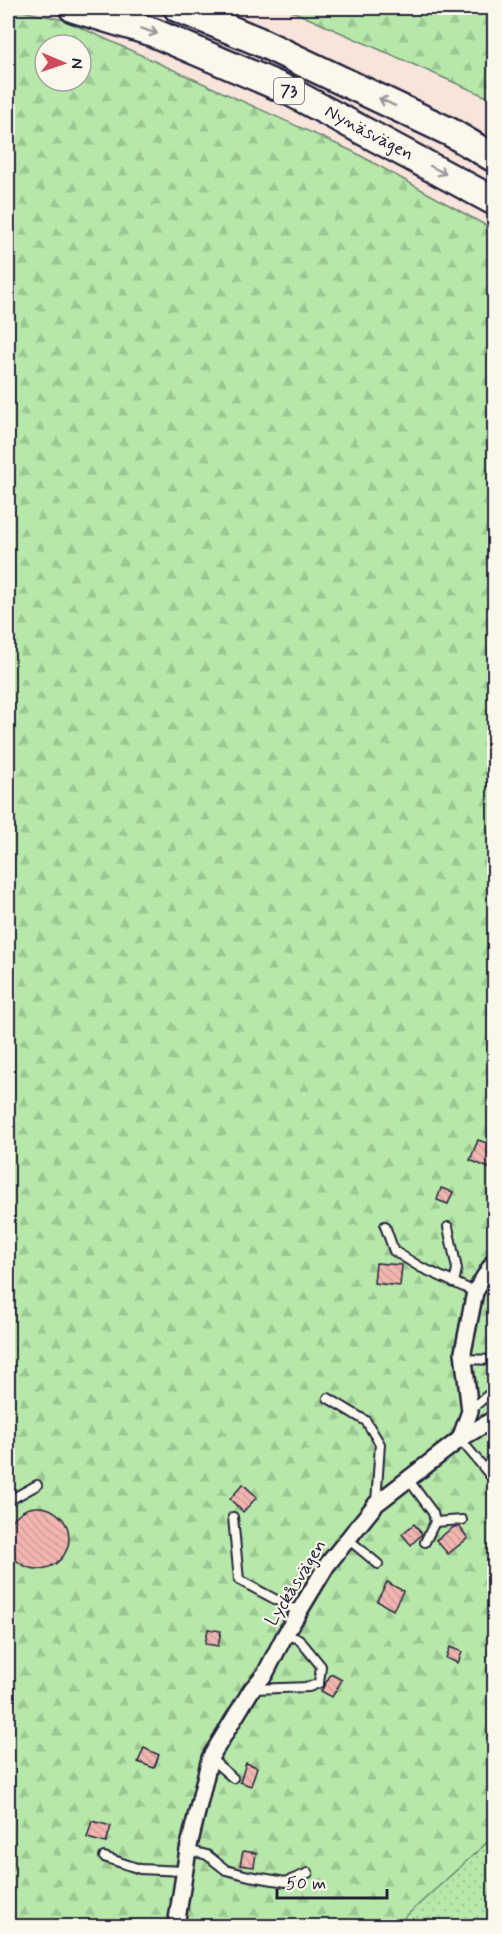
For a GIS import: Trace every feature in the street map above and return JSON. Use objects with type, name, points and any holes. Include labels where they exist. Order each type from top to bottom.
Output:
[{"type":"highway","name":"Nynäsvägen","points":[[73,8],[152,32],[287,90],[495,201]]},
{"type":"highway","name":"Nynäsvägen","points":[[178,8],[268,46],[450,132],[495,158]]},
{"type":"street","points":[[460,1439],[470,1411],[463,1359],[474,1292],[495,1261]]},
{"type":"street","name":"Lyckåsvägen","points":[[176,1926],[188,1850],[210,1758],[252,1689],[265,1674],[285,1635],[327,1565],[376,1504],[460,1439],[494,1421]]},
{"type":"lane","points":[[385,1226],[394,1251],[420,1267],[474,1292]]},
{"type":"lane","points":[[448,1227],[458,1269],[454,1283]]},
{"type":"lane","points":[[463,1359],[495,1360]]},
{"type":"lane","points":[[470,1411],[495,1390]]},
{"type":"lane","points":[[328,1398],[366,1421],[380,1444],[376,1504]]},
{"type":"lane","points":[[460,1439],[495,1480]]},
{"type":"lane","points":[[408,1479],[433,1513],[435,1522],[425,1542]]},
{"type":"lane","points":[[8,1501],[37,1485]]},
{"type":"lane","points":[[233,1517],[239,1580],[299,1612]]},
{"type":"lane","points":[[435,1522],[462,1520]]},
{"type":"lane","points":[[348,1539],[378,1564]]},
{"type":"lane","points":[[252,1689],[309,1687],[319,1683],[321,1666],[299,1639],[285,1635]]},
{"type":"lane","points":[[210,1758],[233,1778]]},
{"type":"lane","points":[[188,1850],[207,1855],[226,1870],[249,1876],[286,1882],[308,1873]]},
{"type":"lane","points":[[104,1857],[140,1869],[184,1871]]},
{"type":"green space","points":[[8,8],[64,20],[93,33],[33,33],[33,93],[93,93],[93,33],[354,152],[494,230],[494,1836],[395,1926],[8,1926]]},
{"type":"green space","points":[[285,8],[494,8],[494,100]]},
{"type":"green space","points":[[494,1836],[494,1926],[394,1926]]},
{"type":"building","points":[[478,1140],[495,1146],[495,1159],[491,1169],[470,1160]]},
{"type":"building","points":[[441,1188],[453,1192],[448,1204],[437,1200]]},
{"type":"building","points":[[376,1263],[402,1265],[400,1286],[374,1283]]},
{"type":"building","points":[[243,1484],[257,1497],[243,1512],[230,1499]]},
{"type":"building","points":[[38,1507],[50,1509],[60,1516],[67,1526],[69,1538],[67,1550],[60,1560],[50,1567],[38,1569],[26,1567],[16,1560],[9,1550],[7,1538],[9,1526],[16,1516],[26,1509]]},
{"type":"building","points":[[414,1524],[422,1534],[411,1545],[402,1534]]},
{"type":"building","points":[[459,1526],[468,1538],[448,1554],[436,1540]]},
{"type":"building","points":[[387,1582],[403,1591],[393,1610],[377,1601]]},
{"type":"building","points":[[208,1629],[221,1631],[218,1646],[205,1644]]},
{"type":"building","points":[[450,1647],[462,1652],[458,1663],[446,1658]]},
{"type":"building","points":[[331,1674],[342,1680],[332,1697],[321,1691]]},
{"type":"building","points":[[144,1748],[159,1755],[154,1768],[138,1762]]},
{"type":"building","points":[[246,1763],[257,1767],[251,1786],[240,1782]]},
{"type":"building","points":[[92,1821],[111,1826],[106,1843],[87,1838]]},
{"type":"building","points":[[243,1851],[256,1853],[254,1867],[240,1865]]}]
